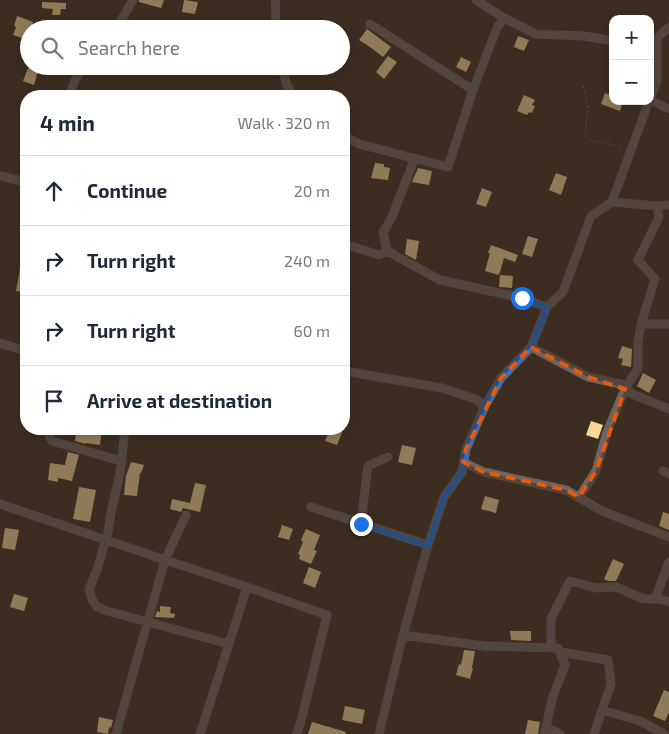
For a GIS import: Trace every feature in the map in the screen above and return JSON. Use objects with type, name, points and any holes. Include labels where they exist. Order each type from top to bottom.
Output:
[{"type":"street","points":[[121,20],[133,0]]},
{"type":"street","points":[[275,0],[275,20]]},
{"type":"street","points":[[476,0],[504,18],[536,34],[584,36],[609,40]]},
{"type":"street","points":[[350,139],[360,144],[448,167],[473,90],[498,28],[504,18]]},
{"type":"street","points":[[370,24],[473,90]]},
{"type":"street","points":[[654,90],[658,81],[654,38],[669,27]]},
{"type":"street","points":[[71,90],[78,75]]},
{"type":"street","points":[[284,75],[290,90]]},
{"type":"street","points":[[654,102],[669,110]]},
{"type":"street","points":[[379,734],[403,635],[444,497],[462,472],[466,449],[484,408],[501,378],[531,347],[547,308],[562,292],[591,216],[612,202],[648,105]]},
{"type":"street","points":[[415,158],[391,219],[383,232],[387,251],[440,280],[522,298],[547,308]]},
{"type":"street","points":[[0,176],[20,181]]},
{"type":"street","points":[[612,202],[657,206],[669,205]]},
{"type":"street","points":[[578,497],[596,471],[607,432],[625,389],[638,368],[638,342],[641,324],[655,279],[638,260],[660,217],[657,206]]},
{"type":"street","points":[[350,246],[378,255],[387,251]]},
{"type":"street","points":[[641,324],[669,324]]},
{"type":"street","points":[[0,343],[20,349]]},
{"type":"street","points":[[531,347],[588,376],[621,384],[630,394],[669,408]]},
{"type":"street","points":[[350,372],[442,388],[478,400],[484,408]]},
{"type":"street","points":[[48,435],[52,441],[121,461]]},
{"type":"street","points":[[124,435],[106,540],[89,589],[92,599],[96,606],[107,611],[229,644]]},
{"type":"street","points":[[361,524],[368,466],[388,458]]},
{"type":"street","points":[[463,462],[484,472],[566,490],[602,511],[669,537]]},
{"type":"street","points":[[0,504],[327,614],[300,725],[296,734]]},
{"type":"street","points":[[311,507],[428,546]]},
{"type":"street","points":[[116,734],[165,560],[186,515]]},
{"type":"street","points":[[655,599],[669,562]]},
{"type":"street","points":[[560,734],[545,731],[552,699],[565,665],[555,650],[551,619],[570,581],[596,588],[616,587],[644,599],[660,599],[669,602]]},
{"type":"street","points":[[200,734],[247,587]]},
{"type":"street","points":[[403,635],[484,646],[555,650],[608,660],[611,684],[594,734]]},
{"type":"street","points":[[602,710],[640,720],[664,734]]},
{"type":"path","points":[[582,86],[588,108],[586,134],[590,140],[618,146],[628,157]]},
{"type":"highlighted area","points":[[531,347],[588,377],[625,389],[596,471],[579,497],[566,490],[484,472],[463,462],[466,449],[501,378]]},
{"type":"building","points":[[139,0],[164,0],[161,8],[139,2]]},
{"type":"building","points":[[184,0],[198,2],[195,14],[182,12]]},
{"type":"building","points":[[42,2],[66,3],[66,9],[61,9],[60,15],[52,15],[53,9],[42,8]]},
{"type":"building","points":[[17,16],[28,20],[20,20],[20,37],[13,35],[16,27],[14,26]]},
{"type":"building","points":[[367,29],[391,47],[383,57],[359,40]]},
{"type":"building","points":[[518,36],[529,40],[524,51],[514,47]]},
{"type":"building","points":[[388,56],[397,62],[384,79],[376,72]]},
{"type":"building","points":[[461,57],[471,62],[466,72],[456,67]]},
{"type":"building","points":[[25,75],[37,75],[34,85],[23,81]]},
{"type":"building","points":[[605,93],[609,94],[609,105],[622,105],[620,111],[601,104]]},
{"type":"building","points":[[524,95],[535,100],[532,105],[535,106],[532,113],[529,112],[527,115],[517,111]]},
{"type":"building","points":[[375,163],[384,164],[384,167],[390,168],[388,180],[371,178]]},
{"type":"building","points":[[418,168],[432,171],[429,185],[412,182]]},
{"type":"building","points":[[556,173],[567,177],[561,195],[549,190]]},
{"type":"building","points":[[482,188],[492,192],[486,207],[476,204]]},
{"type":"building","points":[[528,236],[538,239],[532,257],[522,254]]},
{"type":"building","points":[[407,239],[419,241],[416,260],[405,254]]},
{"type":"building","points":[[491,245],[518,255],[515,262],[504,258],[499,275],[485,271]]},
{"type":"building","points":[[20,269],[20,292],[16,291]]},
{"type":"building","points":[[500,275],[513,276],[512,288],[499,287]]},
{"type":"building","points":[[622,346],[632,349],[631,367],[621,365],[623,359],[618,358]]},
{"type":"building","points":[[643,373],[656,380],[649,393],[637,386]]},
{"type":"building","points":[[591,421],[603,425],[598,439],[586,435]]},
{"type":"building","points":[[76,435],[101,435],[100,445],[75,441]]},
{"type":"building","points":[[328,435],[341,435],[337,445],[325,441]]},
{"type":"building","points":[[402,445],[416,448],[412,465],[398,462]]},
{"type":"building","points":[[68,452],[79,455],[72,481],[58,478],[58,482],[48,480],[50,463],[65,465]]},
{"type":"building","points":[[131,462],[144,465],[140,473],[137,496],[124,495],[126,476]]},
{"type":"building","points":[[195,483],[206,485],[200,512],[183,508],[181,512],[170,509],[172,499],[190,503]]},
{"type":"building","points":[[79,487],[96,490],[90,522],[73,519]]},
{"type":"building","points":[[485,496],[499,500],[496,513],[481,509]]},
{"type":"building","points":[[663,512],[669,514],[669,530],[659,526]]},
{"type":"building","points":[[282,525],[293,529],[289,540],[278,537]]},
{"type":"building","points":[[5,528],[19,530],[15,550],[2,548]]},
{"type":"building","points":[[306,529],[320,535],[314,550],[317,551],[311,564],[299,559],[300,555],[298,554]]},
{"type":"building","points":[[613,559],[624,564],[616,581],[608,581],[604,579]]},
{"type":"building","points":[[309,567],[321,572],[315,588],[303,583]]},
{"type":"building","points":[[14,594],[28,598],[24,611],[10,607]]},
{"type":"building","points":[[160,606],[171,607],[170,613],[175,614],[174,618],[155,617],[157,611],[160,612]]},
{"type":"building","points":[[510,631],[531,631],[531,641],[511,640]]},
{"type":"building","points":[[464,650],[475,651],[470,679],[456,675],[459,664],[461,665]]},
{"type":"building","points":[[664,690],[669,692],[669,712],[665,721],[653,716]]},
{"type":"building","points":[[345,706],[365,710],[362,724],[342,720]]},
{"type":"building","points":[[99,717],[113,720],[108,734],[97,732]]},
{"type":"building","points":[[528,720],[540,722],[538,734],[525,734]]},
{"type":"building","points":[[312,722],[346,732],[345,734],[308,734]]},
{"type":"route","points":[[361,524],[428,546],[444,497],[462,472],[466,449],[485,406],[501,378],[531,347],[547,308],[522,298]]}]
